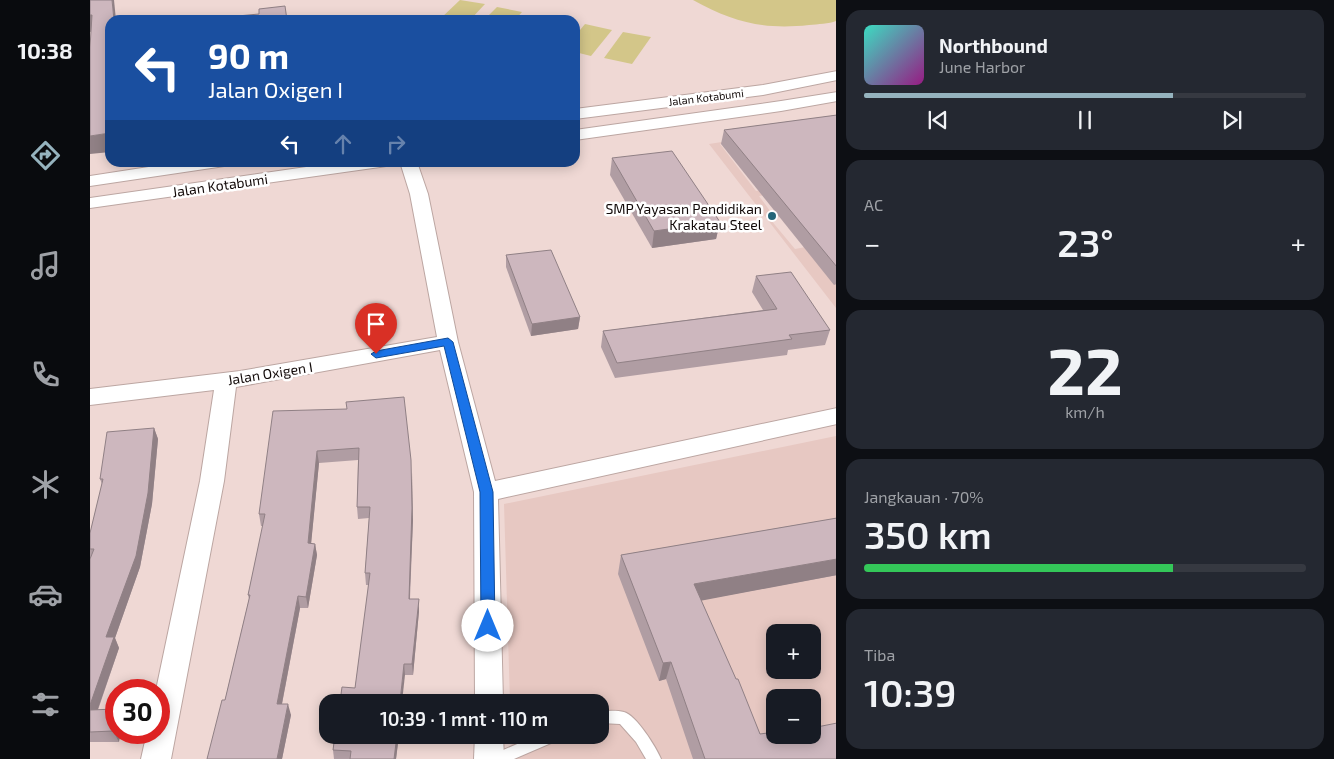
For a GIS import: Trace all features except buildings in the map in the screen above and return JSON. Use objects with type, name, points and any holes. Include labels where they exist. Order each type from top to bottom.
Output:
[{"type":"street","name":"Jalan Kotabumi","points":[[580,113],[763,90],[836,75]]},
{"type":"street","points":[[763,90],[781,106]]},
{"type":"street","name":"Jalan Kotabumi","points":[[580,134],[781,106],[836,96]]},
{"type":"street","name":"Jalan Kotabumi","points":[[90,181],[184,167]]},
{"type":"street","name":"Jalan Kotabumi","points":[[90,204],[345,167]]},
{"type":"street","points":[[410,167],[419,194],[448,342],[486,492],[489,694]]},
{"type":"street","name":"Jalan Oxigen I","points":[[90,397],[226,381],[448,342]]},
{"type":"street","points":[[156,759],[212,480],[226,381]]},
{"type":"street","points":[[486,492],[836,416]]},
{"type":"street","points":[[489,744],[489,759]]},
{"type":"lane","points":[[609,717],[623,718],[642,737],[654,759]]},
{"type":"lane","points":[[499,759],[533,744]]},
{"type":"shaded area","points":[[460,0],[485,4],[475,15],[444,15]]},
{"type":"shaded area","points":[[693,0],[836,0],[836,21],[823,24],[792,26],[749,23],[722,14]]},
{"type":"shaded area","points":[[497,7],[522,12],[519,15],[489,15]]},
{"type":"shaded area","points":[[585,24],[612,30],[591,56],[580,53],[580,30]]},
{"type":"shaded area","points":[[623,32],[651,37],[632,64],[604,58]]},
{"type":"shaded area","name":"SMP Yayasan Pendidikan Krakatau Steel","points":[[836,124],[834,284],[836,284],[836,308],[709,144]],"holes":[[[752,139],[790,186],[756,191],[720,144]],[[786,192],[801,210],[773,215],[759,196]],[[806,212],[832,242],[795,249],[770,219]]]},
{"type":"shaded area","points":[[836,436],[836,759],[512,759],[511,744],[609,744],[609,694],[510,694],[504,504]]},
{"type":"place","name":"SMP Yayasan Pendidikan Krakatau Steel","points":[[772,216]]},
{"type":"route","points":[[376,354],[448,342],[486,492],[488,626]]}]
